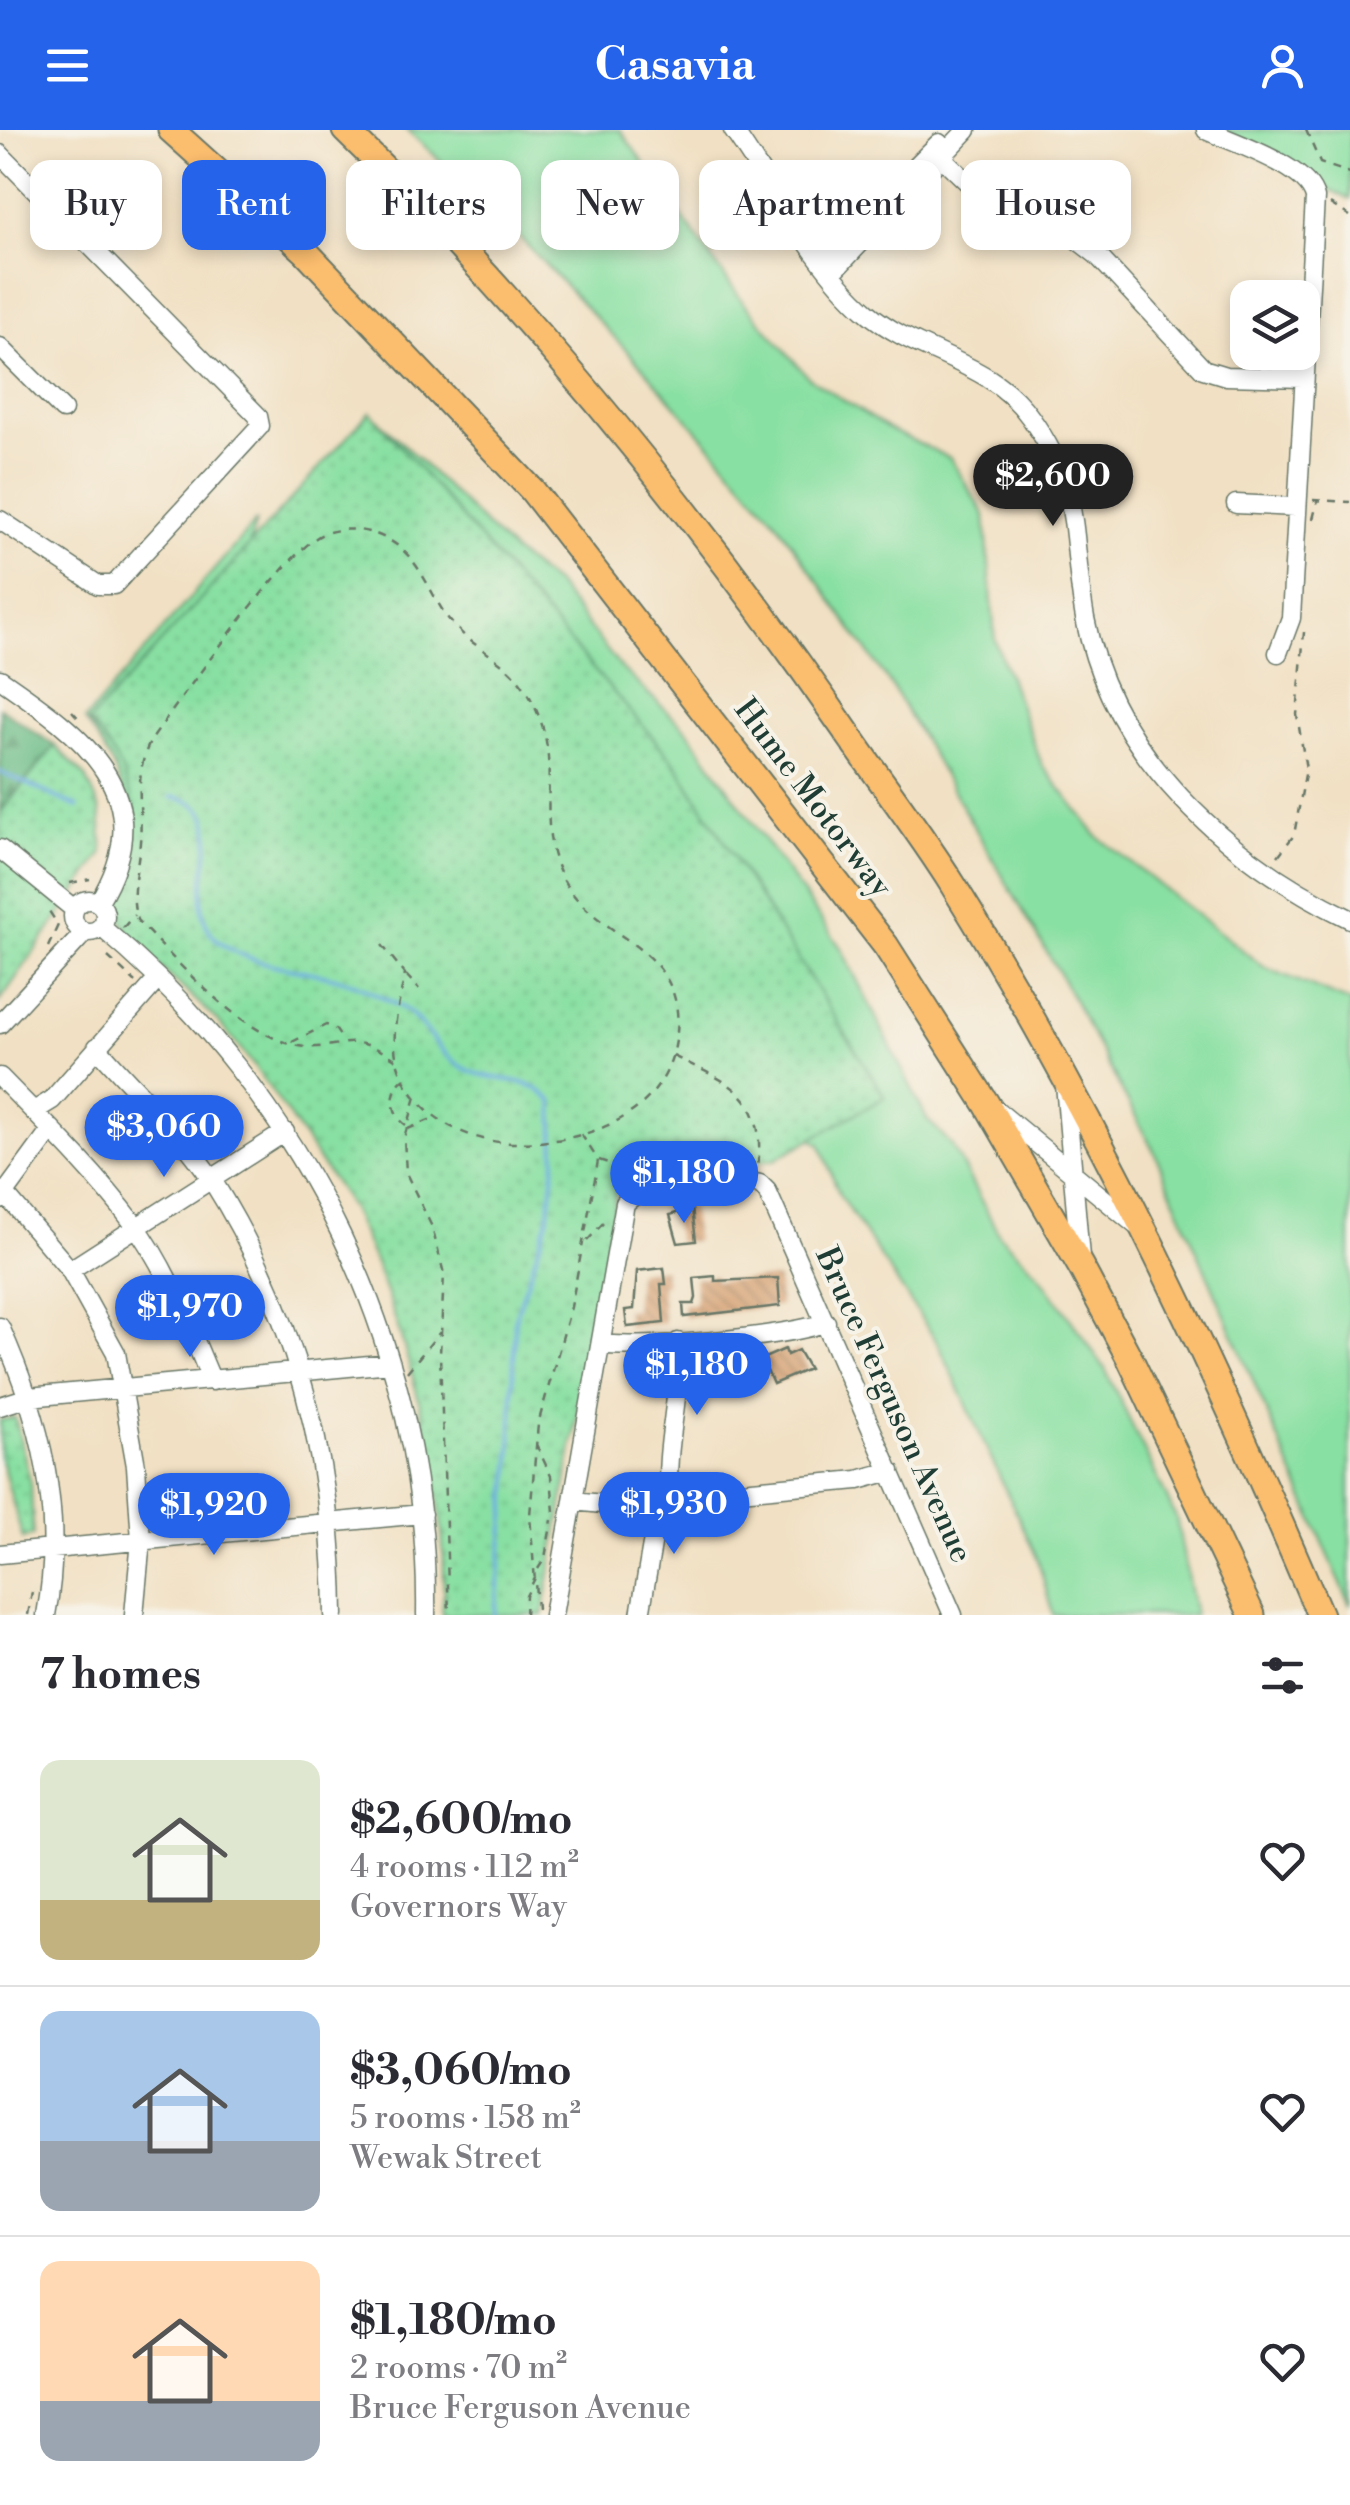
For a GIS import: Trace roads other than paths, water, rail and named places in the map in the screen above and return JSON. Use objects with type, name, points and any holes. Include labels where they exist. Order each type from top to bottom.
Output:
[{"type":"highway","name":"Hume Motorway","points":[[171,130],[305,251],[532,490],[886,946],[986,1103],[1081,1267],[1132,1361],[1252,1615]]},
{"type":"highway","name":"Hume Motorway","points":[[345,130],[434,216],[536,334],[768,618],[952,884],[1144,1232],[1320,1615]]},
{"type":"street","points":[[732,130],[856,302],[894,332],[993,378],[1033,420],[1069,488],[1085,617],[1112,701],[1135,742],[1182,801],[1268,869],[1350,920]]},
{"type":"street","points":[[937,153],[951,130]]},
{"type":"street","points":[[828,266],[937,153],[967,130]]},
{"type":"street","points":[[1206,130],[1298,173],[1312,186],[1291,618],[1278,653]]},
{"type":"street","points":[[937,153],[980,194],[1067,232],[1088,248],[1202,369],[1226,376],[1302,378]]},
{"type":"street","points":[[0,154],[258,416],[260,426],[114,584],[98,585],[0,520]]},
{"type":"street","points":[[0,347],[63,410]]},
{"type":"street","points":[[1236,504],[1296,504]]},
{"type":"street","points":[[0,679],[84,740],[109,777],[121,816],[121,845],[116,870],[98,902]]},
{"type":"street","points":[[0,849],[74,909]]},
{"type":"street","points":[[98,902],[82,902],[74,909],[74,924],[93,930],[251,1083],[285,1132],[345,1239],[399,1367],[422,1514],[426,1615]]},
{"type":"street","points":[[0,1024],[93,930],[104,912],[98,902]]},
{"type":"street","points":[[34,1111],[52,1100],[152,986]]},
{"type":"street","points":[[97,1047],[211,1178],[302,1372],[332,1524],[334,1615]]},
{"type":"street","points":[[0,1076],[52,1128],[136,1226],[172,1288],[212,1382]]},
{"type":"street","points":[[1065,1083],[1081,1267]]},
{"type":"street","points":[[986,1103],[1071,1168],[1144,1232]]},
{"type":"street","points":[[52,1128],[2,1197],[70,1270],[116,1354],[136,1466],[141,1540],[134,1615]]},
{"type":"street","points":[[70,1270],[285,1132]]},
{"type":"street","name":"Bruce Ferguson Avenue","points":[[554,1615],[625,1203],[636,1191],[742,1180],[760,1184],[826,1322],[953,1615]]},
{"type":"street","points":[[600,1344],[678,1342],[798,1331],[826,1322]]},
{"type":"street","points":[[0,1327],[29,1396],[48,1474],[53,1548],[46,1615]]},
{"type":"street","points":[[640,1615],[679,1382],[678,1342]]},
{"type":"street","points":[[0,1406],[29,1396],[399,1367]]},
{"type":"street","points":[[573,1501],[659,1499],[858,1480],[891,1471]]},
{"type":"street","points":[[0,1554],[422,1514]]},
{"type":"waterway","points":[[0,772],[78,807]]},
{"type":"waterway","points":[[171,797],[195,804],[206,819],[209,838],[202,908],[208,929],[225,946],[259,961],[353,983],[370,991],[410,1013],[460,1066],[523,1083],[553,1102],[555,1163],[548,1219],[515,1319],[511,1459],[495,1615]]}]
